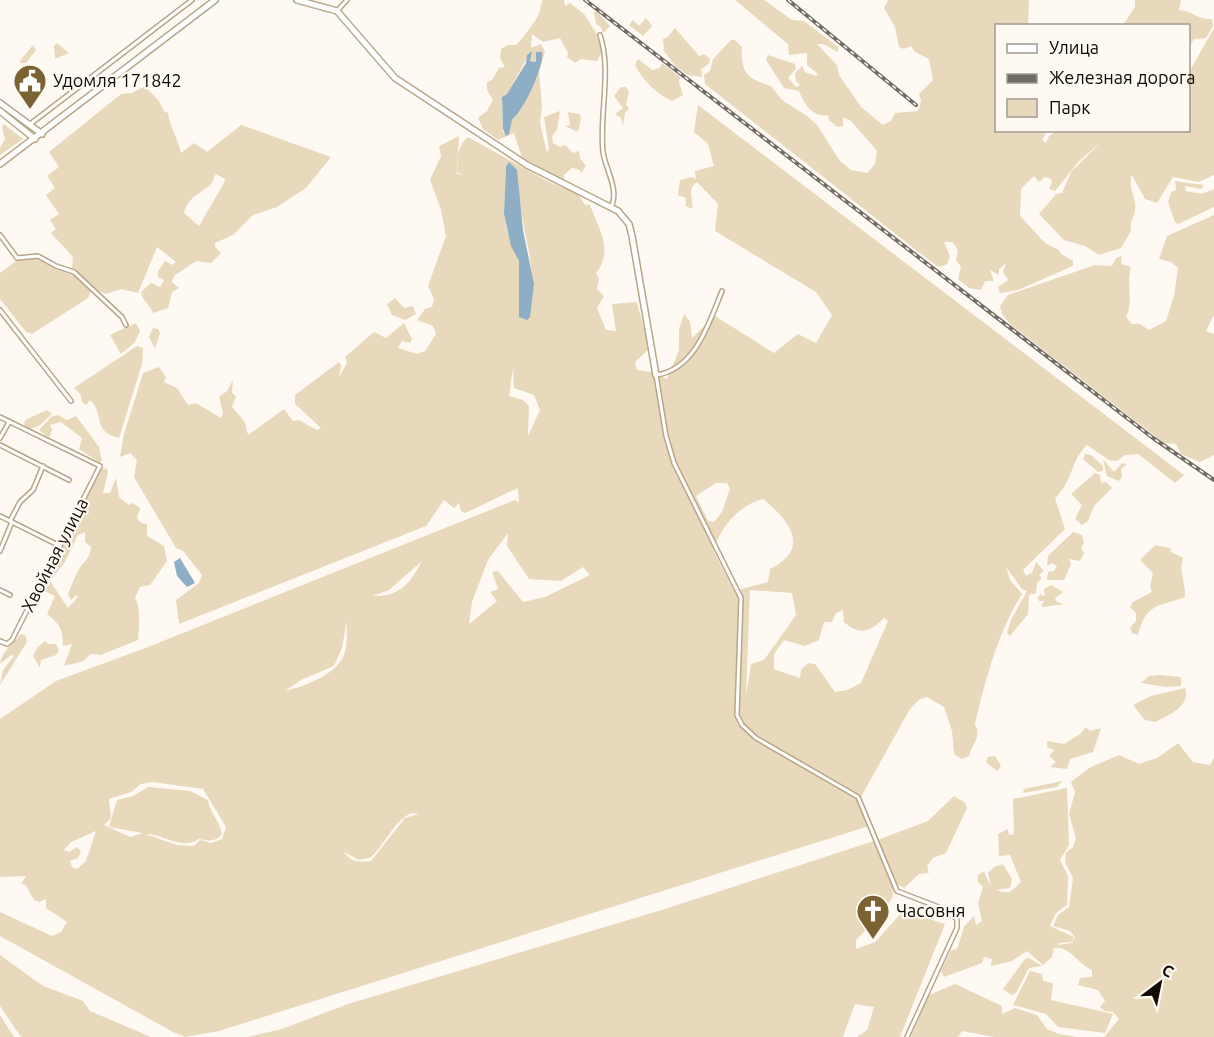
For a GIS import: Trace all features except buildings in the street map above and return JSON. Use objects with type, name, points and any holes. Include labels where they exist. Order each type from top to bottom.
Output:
[{"type":"street","points":[[29,125],[192,0]]},
{"type":"street","points":[[0,164],[215,0]]},
{"type":"street","points":[[297,0],[337,11],[395,78],[527,165],[611,207],[625,217],[629,224],[666,436],[674,463],[741,597],[738,720],[756,738],[858,797],[900,895],[920,898],[957,919],[957,928],[907,1037]]},
{"type":"street","points":[[337,11],[346,0]]},
{"type":"street","points":[[600,35],[604,57],[603,155],[614,196],[611,207]]},
{"type":"street","points":[[0,103],[42,134]]},
{"type":"street","points":[[0,111],[35,139]]},
{"type":"street","points":[[0,235],[17,258],[38,255],[56,266],[74,272],[122,317],[126,325]]},
{"type":"street","points":[[656,375],[674,370],[686,362],[722,291]]},
{"type":"street","points":[[0,310],[71,401]]},
{"type":"street","points":[[0,417],[9,422],[0,438]]},
{"type":"street","name":"Хвойная улица","points":[[0,641],[9,644],[100,466],[9,422]]},
{"type":"street","points":[[0,444],[69,480]]},
{"type":"street","points":[[0,551],[20,502],[33,490],[43,466]]},
{"type":"street","points":[[0,516],[60,546]]},
{"type":"street","points":[[0,590],[10,595]]},
{"type":"green space","points":[[543,0],[564,0],[565,6],[570,3],[584,14],[596,33],[602,52],[597,61],[581,59],[575,63],[567,57],[568,53],[560,38],[543,42],[532,34],[531,48],[541,44],[545,52],[539,71],[542,106],[540,123],[547,153],[549,149],[544,117],[560,111],[557,130],[552,136],[553,143],[560,147],[565,145],[573,153],[579,151],[580,158],[586,166],[581,173],[580,170],[572,168],[564,175],[564,179],[522,158],[514,133],[498,140],[483,129],[478,118],[487,111],[493,100],[487,90],[487,82],[492,80],[499,68],[505,67],[500,58],[501,49],[508,45],[516,45],[521,40],[538,17]],"holes":[[[531,51],[530,61],[536,62],[536,54],[542,57],[522,108],[503,133],[502,97],[507,94]]]},
{"type":"green space","points":[[735,0],[764,0],[792,20],[804,21],[838,47],[838,52],[823,44],[817,44],[837,65],[839,75],[861,107],[883,125],[891,121],[895,113],[918,111],[921,101],[919,94],[933,80],[929,59],[915,52],[911,46],[904,49],[899,47],[895,27],[884,8],[888,0],[1029,0],[1028,24],[995,24],[995,132],[1046,132],[1042,140],[1046,143],[1049,136],[1055,132],[1190,132],[1190,70],[1214,28],[1214,175],[1199,182],[1173,177],[1157,203],[1145,199],[1132,175],[1131,186],[1135,207],[1131,231],[1121,248],[1099,255],[1085,246],[1064,240],[1039,214],[1056,194],[1062,193],[1071,172],[1101,142],[1079,161],[1055,191],[1049,189],[1051,179],[1045,177],[1039,182],[1034,176],[1021,189],[1020,216],[1046,244],[1059,250],[1061,254],[1073,261],[1073,266],[1018,290],[1000,293],[998,287],[1008,280],[1003,272],[1006,263],[999,269],[999,275],[990,270],[994,281],[985,281],[981,290],[969,288],[958,279],[961,267],[956,260],[958,250],[952,242],[944,242],[950,256],[947,264],[939,267],[705,84],[704,75],[710,71],[713,59],[731,40],[735,40],[742,47],[744,69],[748,74],[757,81],[771,86],[782,100],[817,125],[840,161],[851,170],[867,173],[875,164],[877,151],[851,121],[843,117],[843,126],[837,127],[829,120],[828,115],[813,112],[806,105],[799,91],[784,88],[766,60],[768,55],[795,64],[796,69],[788,78],[796,87],[800,85],[796,81],[795,73],[802,66],[805,72],[816,76],[818,74],[807,65],[807,53],[789,55],[788,44]]},
{"type":"green space","points":[[1135,0],[1181,0],[1179,10],[1212,19],[1213,26],[1206,38],[1194,39],[1190,45],[1190,24],[1124,24],[1135,7]]},
{"type":"green space","points":[[594,12],[597,12],[610,26],[603,33],[601,27],[596,24]]},
{"type":"green space","points":[[646,18],[652,26],[643,36],[629,25],[633,20],[639,26]]},
{"type":"green space","points":[[675,28],[699,56],[704,54],[710,59],[709,64],[701,69],[702,77],[688,75],[676,67],[664,51],[663,39],[668,37]]},
{"type":"green space","points":[[57,43],[69,53],[55,59],[54,46]]},
{"type":"green space","points":[[33,45],[36,50],[26,63],[21,63],[20,61]]},
{"type":"green space","points":[[638,59],[652,70],[660,68],[662,63],[680,77],[679,83],[683,95],[672,101],[656,91],[638,71],[635,65]]},
{"type":"green space","points":[[145,86],[159,101],[164,111],[168,113],[181,153],[194,143],[207,152],[241,125],[331,157],[306,188],[277,207],[253,215],[233,235],[215,243],[215,247],[221,253],[211,263],[196,261],[174,276],[172,282],[179,288],[172,292],[168,308],[153,313],[141,292],[151,283],[160,287],[164,280],[158,277],[158,271],[165,261],[173,265],[176,262],[157,247],[138,293],[121,289],[106,294],[98,291],[72,268],[73,257],[51,233],[56,229],[50,220],[59,214],[46,195],[55,188],[47,176],[59,167],[49,152],[121,94],[132,93]],"holes":[[[216,174],[225,179],[224,183],[199,226],[184,213],[187,204],[210,186]]]},
{"type":"green space","points":[[621,87],[626,87],[629,92],[626,104],[629,109],[625,113],[623,126],[621,118],[615,114],[623,108],[614,96]]},
{"type":"green space","points":[[698,105],[1184,475],[1175,483],[1138,454],[1125,455],[1117,461],[1109,460],[1087,445],[1077,458],[1065,485],[1055,498],[1065,529],[1023,570],[1026,576],[1032,573],[1036,562],[1044,571],[1039,575],[1042,578],[1037,583],[1036,593],[1029,595],[1028,614],[1010,636],[1007,633],[1011,620],[1027,591],[1022,589],[1006,567],[1010,580],[1022,594],[1006,624],[993,657],[975,724],[977,737],[969,756],[962,759],[954,754],[952,731],[944,707],[927,697],[920,699],[910,709],[858,802],[869,826],[219,1031],[185,1037],[0,936],[0,912],[52,936],[61,932],[67,922],[46,908],[46,899],[39,902],[34,900],[26,885],[21,884],[26,876],[0,877],[0,719],[56,681],[148,647],[515,500],[519,503],[518,488],[465,513],[461,511],[459,503],[454,508],[444,500],[426,526],[179,624],[176,600],[199,583],[202,575],[183,551],[176,548],[134,477],[137,460],[130,453],[120,457],[124,434],[143,373],[159,367],[166,377],[164,382],[177,388],[188,405],[196,403],[221,418],[223,413],[219,397],[227,391],[233,380],[232,393],[236,396],[232,407],[245,422],[248,435],[284,409],[293,421],[299,420],[317,430],[321,428],[295,404],[295,395],[339,362],[341,365],[339,377],[347,363],[345,357],[374,332],[386,338],[404,323],[412,339],[410,343],[402,341],[398,348],[417,354],[425,351],[436,334],[433,326],[417,320],[425,309],[432,307],[434,299],[428,286],[446,236],[441,210],[430,180],[441,156],[439,146],[459,136],[458,156],[462,144],[468,137],[547,181],[578,194],[587,208],[586,205],[590,205],[601,231],[604,248],[604,256],[596,273],[599,279],[597,289],[604,296],[597,308],[606,330],[616,331],[612,304],[637,302],[649,349],[635,362],[637,370],[652,372],[667,379],[679,350],[679,330],[684,314],[690,322],[692,338],[715,316],[774,353],[798,334],[816,343],[832,315],[816,292],[715,231],[718,204],[697,182],[691,191],[692,209],[686,206],[686,198],[678,195],[680,180],[692,177],[696,179],[695,171],[714,166],[708,144],[694,132]],"holes":[[[506,164],[517,170],[520,204],[532,273],[531,307],[519,289],[519,261],[507,231],[504,214]],[[513,368],[514,388],[534,395],[540,410],[528,436],[529,406],[523,400],[509,396]],[[716,483],[727,483],[730,489],[722,512],[714,522],[708,521],[696,496]],[[763,499],[788,525],[793,543],[783,561],[770,569],[768,582],[734,591],[713,550],[726,525],[746,506]],[[508,533],[507,546],[529,579],[561,581],[583,567],[590,575],[545,597],[523,602],[498,571],[492,572],[498,589],[490,592],[497,601],[469,624],[472,602],[488,560]],[[422,561],[403,588],[381,596],[372,596],[389,590]],[[750,590],[792,593],[796,615],[764,660],[751,664],[746,696]],[[843,610],[844,622],[860,631],[869,629],[884,618],[888,621],[861,683],[847,690],[835,692],[815,664],[808,663],[801,670],[800,678],[774,669],[774,654],[784,640],[805,646],[819,640],[824,622],[832,622],[836,613]],[[347,619],[347,640],[342,660],[329,673],[320,678],[285,691],[301,680],[334,666],[342,648]],[[153,782],[203,789],[226,827],[222,839],[211,843],[200,840],[194,846],[177,845],[145,834],[185,843],[199,839],[212,840],[220,837],[221,829],[210,809],[208,800],[190,791],[148,787],[133,796],[117,800],[109,827],[143,833],[130,837],[104,825],[111,818],[109,799],[131,792],[141,784]],[[411,813],[419,814],[405,818],[371,861],[353,860],[344,852],[359,860],[370,858],[404,817]],[[96,831],[86,861],[77,869],[72,867],[70,861],[78,858],[81,851],[77,847],[69,852],[64,850],[71,842]]]},
{"type":"green space","points":[[568,112],[579,114],[581,118],[578,132],[565,126],[570,125]]},
{"type":"green space","points":[[4,124],[23,139],[0,155],[0,148],[5,139],[2,127]]},
{"type":"green space","points":[[1175,181],[1204,185],[1201,189],[1185,186],[1186,191],[1202,194],[1214,189],[1214,207],[1178,224],[1175,222],[1168,202],[1171,192],[1176,190]]},
{"type":"green space","points":[[1214,215],[1214,315],[1206,331],[1214,334],[1214,455],[1200,462],[1181,454],[1176,444],[1164,443],[1011,325],[1002,314],[1000,306],[1008,295],[1095,265],[1112,266],[1116,258],[1122,256],[1121,264],[1131,267],[1126,317],[1132,324],[1140,324],[1149,330],[1166,321],[1174,296],[1178,268],[1171,262],[1159,259],[1167,236]]},
{"type":"green space","points":[[38,257],[55,269],[73,275],[91,291],[88,298],[32,334],[26,332],[0,299],[0,273],[20,258]]},
{"type":"green space","points":[[395,298],[404,308],[413,306],[416,314],[405,320],[392,315],[387,304]]},
{"type":"green space","points":[[136,323],[140,331],[135,342],[121,354],[110,335]]},
{"type":"green space","points":[[153,328],[158,329],[160,333],[155,349],[149,337]]},
{"type":"green space","points":[[137,346],[143,348],[142,364],[119,438],[105,431],[94,405],[90,400],[86,405],[82,402],[81,395],[74,388]]},
{"type":"green space","points":[[47,410],[52,414],[39,426],[29,429],[24,425],[25,420]]},
{"type":"green space","points":[[58,415],[67,420],[76,416],[99,447],[102,461],[99,462],[79,449],[82,438],[61,422],[50,425],[52,430],[49,438],[39,430],[51,417]]},
{"type":"green space","points":[[1085,454],[1091,455],[1103,466],[1103,471],[1098,472],[1083,459]]},
{"type":"green space","points":[[1103,459],[1114,472],[1122,463],[1127,464],[1121,469],[1122,477],[1119,481],[1107,476]]},
{"type":"green space","points":[[101,468],[107,469],[103,493],[110,493],[116,478],[119,497],[129,505],[133,503],[140,508],[137,518],[141,523],[147,524],[147,536],[164,546],[167,561],[150,585],[140,587],[135,598],[139,613],[138,640],[101,655],[90,654],[84,661],[64,666],[72,644],[63,646],[60,628],[47,614],[55,596],[40,589]],"holes":[[[85,532],[85,542],[91,547],[90,551],[68,594],[71,600],[76,595],[78,597],[68,608],[50,581],[65,562],[78,535]]]},
{"type":"green space","points":[[1095,473],[1100,475],[1101,483],[1106,482],[1112,488],[1094,506],[1088,521],[1082,525],[1075,519],[1082,505],[1071,494]]},
{"type":"green space","points":[[1073,532],[1082,535],[1084,543],[1081,548],[1084,553],[1080,561],[1069,559],[1071,564],[1064,580],[1047,580],[1048,572],[1054,571],[1057,566],[1052,563],[1047,566],[1048,556]]},
{"type":"green space","points":[[1155,545],[1170,548],[1171,552],[1183,558],[1181,568],[1185,597],[1160,605],[1149,612],[1138,635],[1132,633],[1130,628],[1136,621],[1136,613],[1130,607],[1133,602],[1152,592],[1150,586],[1153,573],[1140,560]]},
{"type":"green space","points":[[1051,585],[1063,592],[1055,598],[1057,602],[1064,604],[1043,607],[1041,605],[1045,601],[1039,601],[1038,598],[1041,593],[1042,596],[1045,595],[1044,589]]},
{"type":"green space","points":[[21,634],[25,635],[27,642],[0,685],[3,670],[14,656],[11,655],[0,664],[1,659]]},
{"type":"green space","points":[[45,641],[48,644],[56,644],[59,650],[56,655],[41,660],[40,668],[33,656]]},
{"type":"green space","points":[[1149,676],[1181,677],[1181,686],[1165,687],[1141,683]]},
{"type":"green space","points":[[1185,688],[1186,695],[1182,705],[1155,722],[1145,720],[1133,705],[1151,696]]},
{"type":"green space","points":[[1086,727],[1090,731],[1101,728],[1093,752],[1070,759],[1067,769],[1050,767],[1056,762],[1049,756],[1054,750],[1047,747],[1047,741],[1064,744],[1080,734]]},
{"type":"green space","points":[[1178,743],[1193,762],[1210,765],[1214,757],[1214,1037],[1104,1037],[1119,1019],[1113,1012],[1104,1011],[1100,1007],[1105,1001],[1098,990],[1078,985],[1080,978],[1092,977],[1092,970],[1064,949],[1054,948],[1052,957],[1043,965],[1027,951],[1012,961],[991,966],[992,959],[984,957],[982,963],[944,977],[941,971],[951,950],[957,949],[964,927],[974,916],[976,925],[982,921],[978,904],[983,887],[978,882],[978,875],[984,871],[990,884],[1000,891],[1010,892],[1021,882],[1010,855],[999,856],[998,834],[1008,829],[1009,835],[1014,834],[1013,799],[1067,788],[1069,845],[1060,860],[1068,876],[1067,905],[1056,913],[1050,926],[1074,937],[1072,942],[1058,945],[1072,943],[1075,937],[1070,931],[1053,926],[1058,915],[1069,907],[1073,878],[1065,862],[1066,853],[1073,847],[1076,838],[1069,814],[1075,792],[1071,782],[1089,768],[1119,755],[1139,764],[1157,758]]},
{"type":"green space","points":[[995,756],[1001,766],[997,771],[986,762],[988,757]]},
{"type":"green space","points":[[1062,781],[1057,787],[1023,793],[1024,789]]},
{"type":"green space","points":[[954,796],[965,803],[967,808],[946,853],[933,858],[927,866],[929,873],[919,874],[904,888],[895,883],[892,898],[885,910],[856,940],[856,949],[875,942],[903,911],[945,924],[900,1037],[857,1037],[867,1030],[874,1007],[855,1004],[843,1037],[247,1037],[282,1029],[348,1004],[665,909],[880,839],[928,821]]},
{"type":"green space","points":[[1003,864],[1012,879],[1010,888],[996,890],[991,886],[988,873],[994,867]]},
{"type":"green space","points":[[0,955],[43,986],[83,1001],[90,1011],[151,1037],[21,1037],[0,1006]]},
{"type":"green space","points":[[1029,958],[1042,966],[1029,968],[1016,993],[1011,995],[1003,989],[1025,959]]},
{"type":"green space","points":[[1030,971],[1042,974],[1043,981],[1053,983],[1051,1000],[1113,1014],[1105,1033],[1058,1027],[1046,1014],[1013,1005]]},
{"type":"green space","points":[[955,984],[1002,1006],[1002,1014],[1015,1008],[1037,1015],[1047,1029],[1059,1034],[1078,1037],[994,1037],[962,1031],[958,1037],[911,1037],[929,995]]},
{"type":"green space","points":[[0,1015],[14,1037],[0,1037]]},
{"type":"water","points":[[532,51],[530,61],[536,62],[536,52],[542,52],[537,77],[527,98],[512,120],[509,134],[506,136],[503,129],[502,97],[507,94],[526,63],[527,55]]},
{"type":"water","points":[[509,162],[517,170],[523,230],[534,284],[530,317],[527,320],[519,317],[519,261],[511,246],[504,214],[506,166]]},
{"type":"water","points":[[180,558],[195,583],[187,587],[177,576],[174,562]]},
{"type":"railway","points":[[585,0],[1153,438],[1214,480]]},
{"type":"railway","points":[[788,0],[916,105]]},
{"type":"place","name":"Удомля 171842","points":[[30,110]]},
{"type":"place","name":"Часовня","points":[[873,940]]}]
